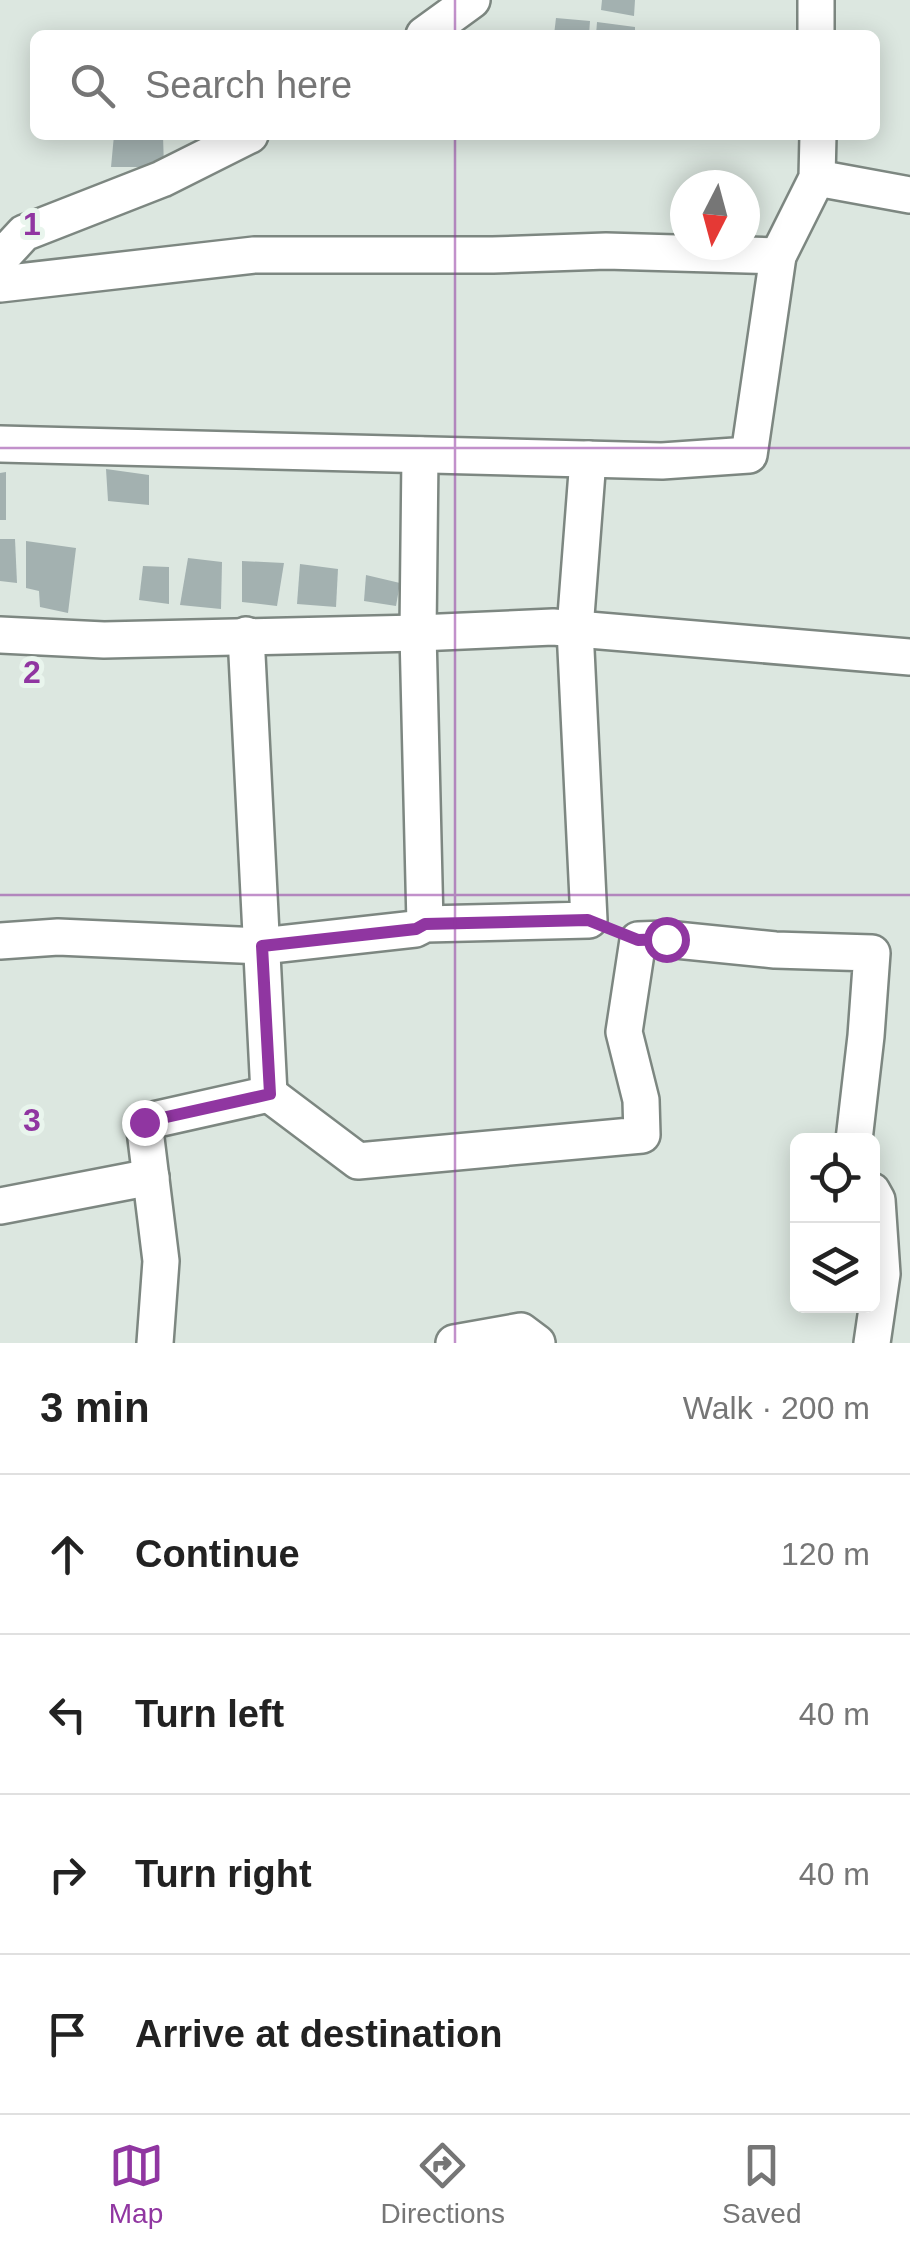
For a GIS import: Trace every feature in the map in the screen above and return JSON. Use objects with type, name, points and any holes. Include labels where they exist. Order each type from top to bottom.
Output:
[{"type":"street","points":[[431,30],[472,0]]},
{"type":"street","points":[[816,0],[816,30]]},
{"type":"street","points":[[0,259],[24,233],[162,179],[240,140]]},
{"type":"street","points":[[0,444],[662,461],[749,455],[778,256],[817,178],[818,140]]},
{"type":"street","points":[[817,178],[910,195]]},
{"type":"street","points":[[0,284],[254,255],[492,256],[606,251],[778,256]]},
{"type":"street","points":[[420,455],[418,633],[425,924]]},
{"type":"street","points":[[588,459],[576,629],[588,920]]},
{"type":"street","points":[[0,636],[104,640],[552,627],[910,657]]},
{"type":"street","points":[[246,635],[270,1094],[358,1161],[642,1135],[641,1100],[624,1032],[638,940]]},
{"type":"street","points":[[0,941],[58,937],[262,946],[416,929],[425,924],[588,920],[638,940],[872,954],[855,1133]]},
{"type":"street","points":[[155,1343],[162,1262],[144,1122],[270,1094]]},
{"type":"street","points":[[0,1206],[151,1176]]},
{"type":"street","points":[[872,1343],[882,1274],[879,1223]]},
{"type":"street","points":[[454,1343],[521,1331],[537,1343]]},
{"type":"building","points":[[602,0],[635,0],[634,16],[601,10]]},
{"type":"building","points":[[556,18],[590,21],[589,30],[555,30]]},
{"type":"building","points":[[597,22],[635,27],[635,30],[596,30]]},
{"type":"building","points":[[114,140],[163,140],[164,167],[111,167]]},
{"type":"building","points":[[106,469],[149,475],[149,505],[108,501]]},
{"type":"building","points":[[6,472],[6,520],[0,520],[0,473]]},
{"type":"building","points":[[0,539],[15,539],[17,583],[0,581]]},
{"type":"building","points":[[26,541],[76,548],[68,613],[40,607],[39,591],[26,588]]},
{"type":"building","points":[[188,558],[222,562],[221,609],[180,605]]},
{"type":"building","points":[[242,561],[284,563],[277,606],[242,602]]},
{"type":"building","points":[[300,564],[338,569],[336,607],[297,604]]},
{"type":"building","points":[[143,566],[169,567],[169,604],[139,600]]},
{"type":"building","points":[[366,575],[400,583],[396,606],[364,601]]},
{"type":"route","points":[[144,1122],[270,1094],[262,946],[416,929],[425,924],[588,920],[638,940],[666,939]]}]
